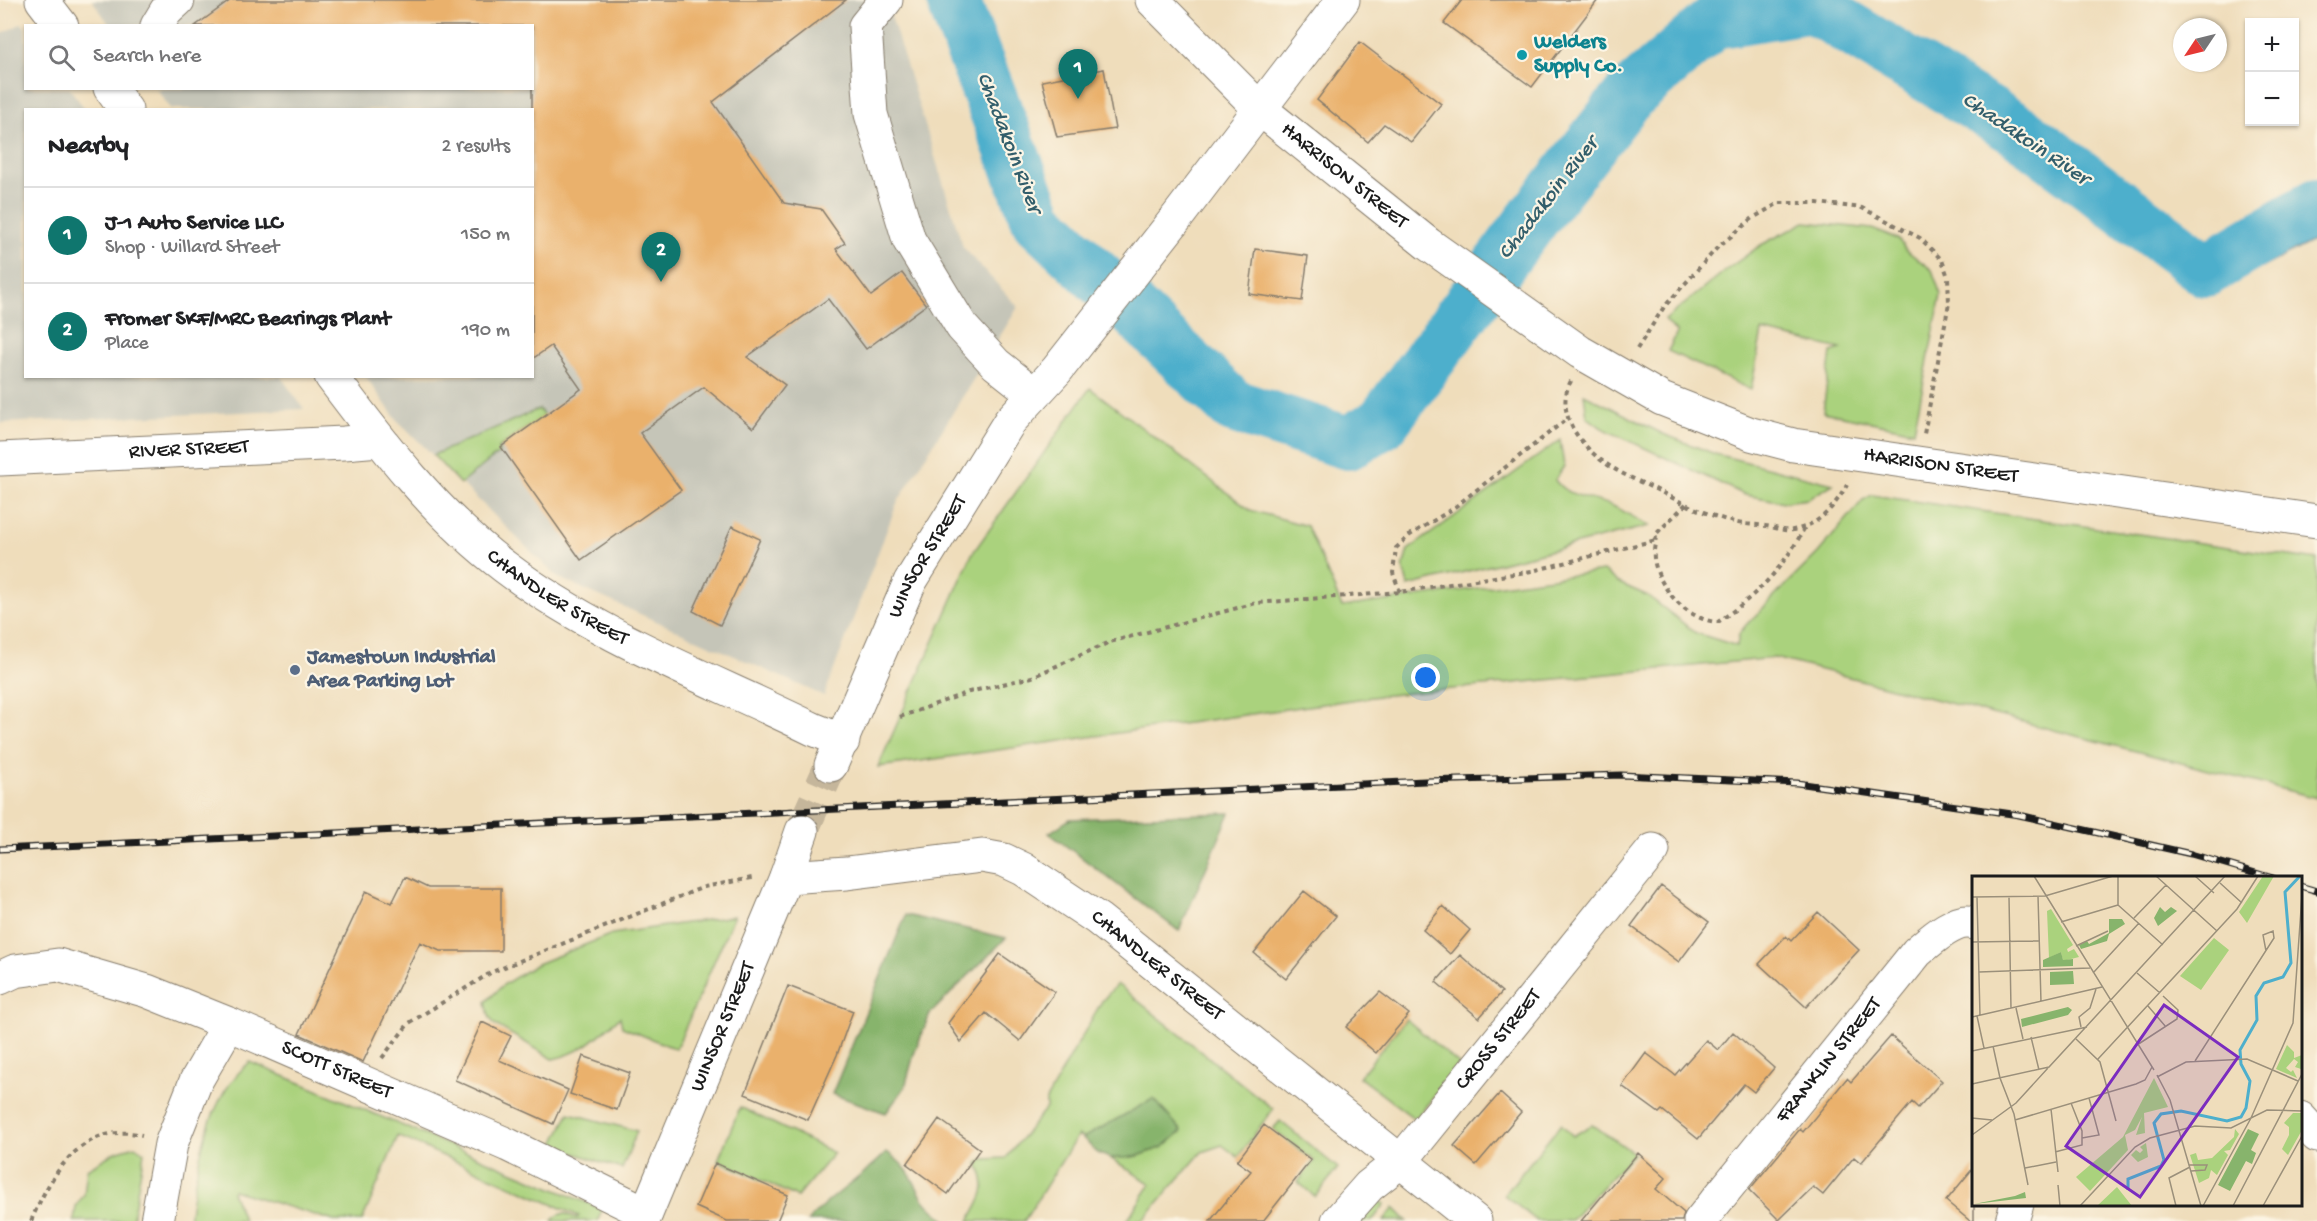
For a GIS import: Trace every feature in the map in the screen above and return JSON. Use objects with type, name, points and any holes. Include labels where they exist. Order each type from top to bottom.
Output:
[{"type":"street","points":[[158,24],[166,11],[178,0]]},
{"type":"street","points":[[886,0],[865,26],[871,114],[909,240],[962,327],[996,364],[1034,394]]},
{"type":"street","name":"HARRISON STREET","points":[[1152,0],[1260,108],[1428,244],[1584,354],[1662,399],[1751,434],[1793,445],[2317,521]]},
{"type":"street","name":"WINSOR STREET","points":[[837,753],[910,582],[1010,421],[1057,370],[1343,0]]},
{"type":"street","points":[[111,90],[125,108]]},
{"type":"street","name":"CHANDLER STREET","points":[[332,378],[379,440],[461,531],[502,565],[611,633],[813,729],[837,753]]},
{"type":"street","name":"RIVER STREET","points":[[0,459],[379,440]]},
{"type":"street","name":"WINSOR STREET","points":[[645,1217],[786,877],[802,831]]},
{"type":"street","name":"CROSS STREET","points":[[1338,1221],[1369,1186],[1401,1161],[1653,850]]},
{"type":"street","name":"CHANDLER STREET","points":[[786,877],[847,873],[982,856],[1004,860],[1023,869],[1098,919],[1475,1221]]},
{"type":"street","name":"FRANKLIN STREET","points":[[1700,1221],[1917,952],[1942,930],[1968,921],[1972,922]]},
{"type":"street","name":"SCOTT STREET","points":[[7,974],[58,965],[147,991],[508,1144],[645,1217]]},
{"type":"street","points":[[157,1221],[171,1144],[196,1081],[229,1024]]},
{"type":"street","points":[[2302,1120],[2317,1136]]},
{"type":"street","points":[[2012,1221],[2016,1206]]},
{"type":"path","points":[[1623,376],[1642,339],[1664,308],[1717,248],[1753,218],[1779,203],[1817,203],[1862,208],[1920,238],[1942,260],[1948,277],[1949,303],[1918,463]]},
{"type":"path","points":[[1584,354],[1569,385],[1566,397],[1568,418],[1579,438],[1607,465],[1686,504],[1735,523],[1790,531],[1806,526],[1824,516],[1835,505],[1864,456]]},
{"type":"path","points":[[1400,592],[1394,573],[1396,548],[1410,535],[1451,510],[1568,418]]},
{"type":"path","points":[[1686,504],[1656,534],[1654,558],[1660,579],[1669,592],[1690,612],[1710,622],[1718,622],[1762,587],[1791,555],[1806,526]]},
{"type":"path","points":[[900,717],[969,692],[1032,677],[1110,642],[1208,614],[1272,600],[1400,592],[1532,571],[1656,540]]},
{"type":"path","points":[[363,1082],[409,1023],[492,972],[704,887],[750,878],[786,877]]},
{"type":"path","points":[[32,1221],[58,1169],[90,1139],[105,1134],[139,1134],[171,1144]]},
{"type":"shaded area","points":[[92,0],[886,0],[963,247],[1018,307],[897,503],[824,696],[557,577],[396,419],[367,378],[534,378],[534,108],[170,108],[157,90],[534,90],[534,24],[109,24]]},
{"type":"shaded area","points":[[22,23],[24,26],[24,90],[71,90],[84,108],[24,108],[24,378],[282,378],[304,409],[0,423],[0,35]]},
{"type":"green space","points":[[1805,222],[1872,229],[1898,239],[1906,250],[1932,270],[1941,295],[1914,431],[1823,412],[1831,352],[1841,349],[1762,331],[1751,390],[1668,351],[1677,333],[1665,320],[1726,270],[1761,245]]},
{"type":"green space","points":[[1090,388],[1250,510],[1307,526],[1342,607],[1603,571],[1619,583],[1648,596],[1696,633],[1737,646],[1739,634],[1746,625],[1818,553],[1863,500],[1872,495],[2317,560],[2317,798],[1775,658],[1379,696],[878,767],[972,554]]},
{"type":"green space","points":[[1584,394],[1663,434],[1715,454],[1833,484],[1808,499],[1784,502],[1745,495],[1602,428],[1587,417]]},
{"type":"green space","points":[[539,409],[544,416],[498,448],[499,453],[460,484],[433,455]]},
{"type":"green space","points":[[1560,440],[1564,466],[1555,480],[1560,486],[1574,494],[1615,507],[1649,526],[1408,586],[1403,567],[1408,550]]},
{"type":"green space","points":[[1230,813],[1179,931],[1049,833],[1070,819]]},
{"type":"green space","points":[[906,915],[1006,938],[930,1014],[914,1054],[905,1087],[886,1113],[832,1094]]},
{"type":"green space","points":[[734,916],[676,1049],[622,1027],[620,1017],[582,1048],[553,1059],[494,1024],[489,1016],[486,1002],[503,985],[537,964],[612,934]]},
{"type":"green space","points":[[1117,984],[1273,1109],[1238,1157],[1222,1145],[1202,1152],[1142,1221],[1126,1221],[1151,1184],[1110,1158],[1138,1156],[1163,1147],[1182,1131],[1153,1099],[1083,1138],[1078,1135],[1024,1221],[969,1221],[981,1199],[984,1187],[978,1164],[984,1159],[1006,1158],[1046,1108],[1046,1100],[1102,1001]]},
{"type":"green space","points":[[1406,1019],[1460,1065],[1415,1119],[1359,1077]]},
{"type":"green space","points":[[250,1062],[602,1209],[598,1221],[552,1221],[564,1213],[577,1218],[579,1216],[398,1136],[362,1221],[334,1221],[233,1190],[244,1221],[189,1221],[195,1179],[213,1114],[235,1077]]},
{"type":"green space","points":[[1153,1099],[1182,1131],[1163,1147],[1138,1156],[1110,1158],[1097,1153],[1083,1138]]},
{"type":"green space","points":[[740,1107],[834,1153],[797,1197],[718,1160]]},
{"type":"green space","points":[[569,1113],[637,1131],[622,1169],[553,1146]]},
{"type":"green space","points":[[1280,1121],[1338,1168],[1315,1197],[1298,1182],[1314,1161],[1273,1129]]},
{"type":"green space","points":[[1561,1124],[1573,1136],[1592,1125],[1634,1153],[1570,1221],[1537,1221],[1504,1195]]},
{"type":"green space","points":[[135,1146],[144,1152],[132,1221],[74,1221],[76,1206],[84,1195],[87,1169],[115,1152]]},
{"type":"green space","points":[[887,1152],[905,1167],[924,1200],[946,1221],[808,1221],[827,1203]]},
{"type":"green space","points":[[1378,1201],[1385,1204],[1372,1221],[1361,1221]]},
{"type":"green space","points":[[1394,1208],[1407,1221],[1384,1221]]},
{"type":"water","points":[[2317,185],[2317,239],[2253,272]]},
{"type":"building","points":[[231,0],[846,0],[713,102],[784,203],[821,209],[845,243],[836,249],[871,296],[902,273],[926,305],[866,349],[828,299],[747,357],[785,385],[753,428],[704,387],[640,433],[681,490],[581,560],[501,447],[581,389],[551,346],[534,358],[534,108],[532,108],[532,90],[534,90],[534,24],[198,24]]},
{"type":"building","name":"Welders Supply Co.","points":[[1462,0],[1598,0],[1532,87],[1444,23]]},
{"type":"building","points":[[1360,42],[1441,104],[1411,142],[1384,124],[1368,142],[1317,100]]},
{"type":"building","points":[[1104,69],[1115,129],[1057,137],[1042,81]]},
{"type":"building","points":[[1255,249],[1308,256],[1302,301],[1249,294]]},
{"type":"building","points":[[732,526],[760,539],[720,625],[693,611]]},
{"type":"building","points":[[405,877],[428,888],[501,888],[501,951],[440,951],[420,942],[363,1062],[299,1034],[366,891],[392,903]]},
{"type":"building","points":[[1661,886],[1709,922],[1679,962],[1631,926]]},
{"type":"building","points":[[1304,891],[1336,916],[1286,979],[1254,953]]},
{"type":"building","points":[[1443,906],[1470,930],[1450,954],[1423,930]]},
{"type":"building","points":[[1818,912],[1859,950],[1806,1007],[1759,964],[1786,936],[1791,941]]},
{"type":"building","points":[[1000,954],[1055,992],[1020,1041],[986,1013],[961,1042],[948,1023]]},
{"type":"building","points":[[1460,955],[1502,992],[1479,1018],[1436,982]]},
{"type":"building","points":[[788,986],[853,1011],[837,1055],[808,1120],[745,1094]]},
{"type":"building","points":[[1380,992],[1409,1014],[1376,1053],[1346,1027]]},
{"type":"building","points":[[482,1022],[511,1036],[499,1060],[568,1090],[553,1124],[455,1080]]},
{"type":"building","points":[[1733,1032],[1774,1068],[1754,1092],[1744,1084],[1698,1139],[1662,1110],[1659,1113],[1622,1086],[1646,1053],[1675,1075],[1706,1040],[1718,1050]]},
{"type":"building","points":[[1891,1036],[1942,1081],[1918,1108],[1912,1102],[1861,1163],[1854,1157],[1823,1195],[1813,1187],[1779,1220],[1749,1190],[1800,1129],[1803,1132],[1847,1078],[1851,1082]]},
{"type":"building","points":[[583,1056],[630,1073],[617,1110],[570,1094]]},
{"type":"building","points":[[1500,1093],[1521,1112],[1476,1165],[1454,1146]]},
{"type":"building","points":[[939,1119],[980,1149],[948,1194],[907,1164]]},
{"type":"building","points":[[1264,1125],[1311,1160],[1263,1221],[1210,1221],[1251,1171],[1237,1161]]},
{"type":"building","points":[[1638,1153],[1666,1178],[1656,1189],[1684,1213],[1682,1221],[1581,1221]]},
{"type":"building","points":[[715,1163],[788,1195],[777,1221],[727,1221],[696,1207]]},
{"type":"building","points":[[1972,1169],[1974,1221],[1970,1221],[1946,1201]]},
{"type":"waterway","name":"Chadakoin River","points":[[953,0],[1038,220],[1233,406],[1348,443],[1382,423],[1535,216],[1629,96],[1714,22],[1812,6],[2019,131],[2206,270],[2317,205]]},
{"type":"tunnel","points":[[802,831],[831,765]]},
{"type":"railway","points":[[0,849],[1425,781],[1621,775],[1797,783],[2019,815],[2191,854],[2266,876]]},
{"type":"railway","points":[[2302,887],[2317,891]]},
{"type":"place","name":"Welders Supply Co.","points":[[1522,55]]},
{"type":"place","name":"J-1 Auto Service LLC","points":[[1078,99]]},
{"type":"place","name":"Fromer SKF/MRC Bearings Plant","points":[[661,282]]},
{"type":"place","name":"Jamestown Industrial Area Parking Lot","points":[[295,670]]}]
